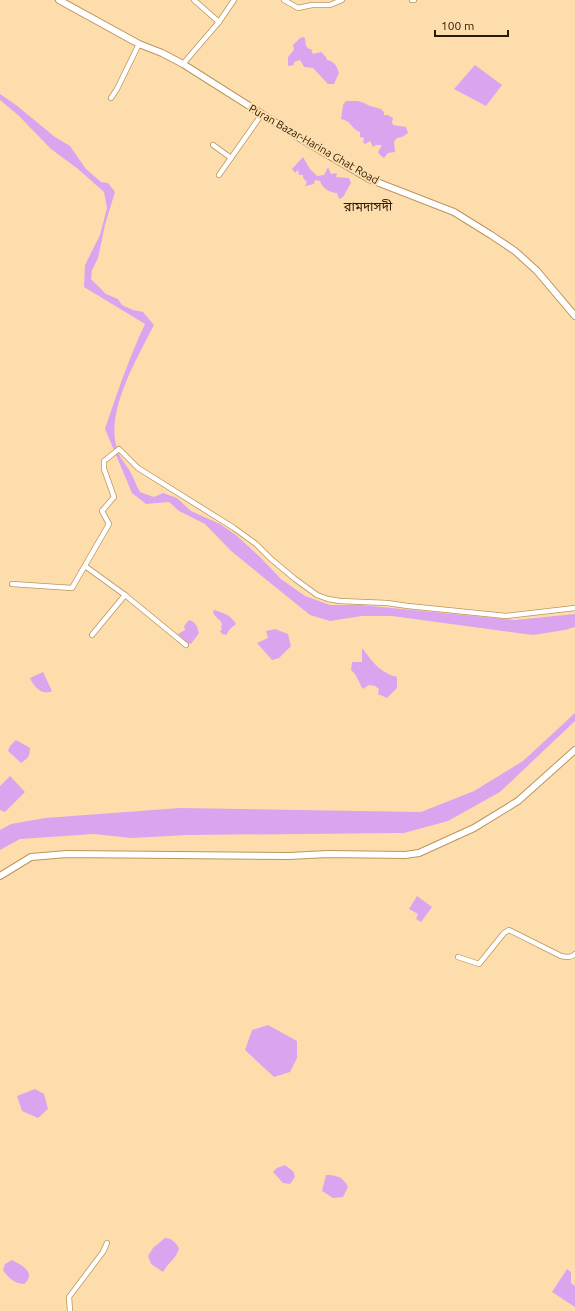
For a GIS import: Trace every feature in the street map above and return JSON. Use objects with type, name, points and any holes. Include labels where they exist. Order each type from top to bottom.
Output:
[{"type":"main road","name":"Puran Bazar-Harina Ghat Road","points":[[60,0],[139,44],[162,53],[183,64],[369,179],[454,212],[491,234],[515,251],[537,271],[575,316]]},
{"type":"main road","points":[[0,876],[31,857],[60,855],[289,856],[328,854],[405,855],[418,853],[474,828],[518,801],[575,750]]},
{"type":"street","points":[[194,0],[219,22]]},
{"type":"street","points":[[183,64],[219,22],[234,0]]},
{"type":"street","points":[[284,0],[298,8],[312,5],[330,5],[342,0]]},
{"type":"street","points":[[111,98],[118,89],[139,44]]},
{"type":"street","points":[[219,175],[262,114]]},
{"type":"street","points":[[213,145],[231,158]]},
{"type":"street","points":[[12,584],[72,588],[109,524],[102,511],[114,497],[104,469],[104,461],[119,449],[138,468],[245,536],[295,579],[317,595],[328,599],[340,602],[387,603],[506,616],[575,608]]},
{"type":"street","points":[[85,566],[125,595],[186,645]]},
{"type":"street","points":[[92,634],[125,595]]},
{"type":"street","points":[[458,957],[479,964],[504,933],[509,930],[561,956],[568,958],[575,954]]},
{"type":"street","points":[[70,1311],[69,1297],[103,1252],[107,1242]]},
{"type":"shaded area","points":[[303,37],[305,38],[306,46],[311,49],[313,54],[321,52],[327,60],[332,61],[336,66],[339,73],[334,84],[328,84],[313,68],[304,67],[300,60],[294,62],[294,65],[288,66],[288,57],[294,50],[293,45]]},
{"type":"shaded area","points":[[475,65],[502,85],[486,106],[454,89]]},
{"type":"shaded area","points":[[0,94],[55,137],[70,146],[86,169],[101,182],[108,183],[115,192],[105,225],[98,258],[92,270],[91,279],[106,294],[118,299],[122,305],[133,310],[143,312],[154,325],[124,388],[118,405],[115,423],[115,439],[119,454],[131,472],[140,492],[154,497],[163,493],[177,498],[191,511],[220,524],[236,535],[281,579],[305,596],[330,605],[361,605],[515,620],[575,614],[575,627],[533,635],[392,616],[362,616],[330,621],[310,615],[231,551],[205,524],[179,511],[169,502],[146,504],[132,493],[105,429],[128,363],[145,324],[84,287],[85,265],[100,235],[107,208],[104,192],[78,169],[51,149],[19,116],[0,100]]},
{"type":"shaded area","points":[[346,101],[358,101],[381,109],[384,112],[384,115],[388,115],[393,118],[393,125],[406,127],[408,133],[397,138],[394,142],[395,152],[388,153],[384,158],[378,152],[382,145],[376,145],[373,147],[370,141],[365,144],[363,142],[364,138],[360,137],[360,132],[354,129],[348,122],[341,119],[343,105]]},
{"type":"shaded area","points":[[303,157],[310,169],[317,176],[324,175],[328,167],[331,174],[337,173],[336,177],[349,178],[351,183],[343,197],[339,199],[337,193],[327,190],[320,181],[315,180],[314,184],[305,186],[307,182],[303,178],[303,175],[299,175],[298,170],[295,173],[292,169]]},
{"type":"shaded area","points":[[214,610],[229,616],[236,624],[226,635],[222,634],[220,631],[222,629],[222,624],[214,614]]},
{"type":"shaded area","points":[[189,620],[196,625],[199,633],[191,644],[186,642],[178,634],[185,630],[184,626]]},
{"type":"shaded area","points":[[275,629],[288,634],[291,646],[279,658],[272,660],[257,643],[268,638],[266,631]]},
{"type":"shaded area","points":[[362,648],[373,662],[381,669],[397,677],[397,688],[387,698],[378,694],[379,689],[375,686],[369,685],[363,689],[351,670],[352,662],[362,662]]},
{"type":"shaded area","points":[[43,672],[52,691],[45,692],[39,690],[30,678]]},
{"type":"shaded area","points":[[575,713],[575,721],[500,792],[448,821],[404,833],[188,835],[131,838],[94,834],[20,839],[0,850],[0,830],[11,824],[45,818],[180,808],[421,812],[474,791],[523,761]]},
{"type":"shaded area","points":[[16,740],[30,748],[28,757],[21,763],[8,751],[10,746]]},
{"type":"shaded area","points":[[10,776],[25,792],[5,812],[0,810],[0,786]]},
{"type":"shaded area","points":[[417,896],[432,907],[421,922],[416,919],[418,914],[409,909]]},
{"type":"shaded area","points":[[268,1025],[297,1041],[297,1058],[290,1072],[274,1077],[245,1050],[252,1030]]},
{"type":"shaded area","points":[[35,1089],[44,1094],[48,1109],[38,1118],[22,1111],[17,1096]]},
{"type":"shaded area","points":[[285,1165],[293,1171],[295,1177],[290,1184],[283,1183],[273,1172],[277,1168]]},
{"type":"shaded area","points":[[326,1175],[336,1176],[344,1181],[348,1187],[343,1197],[333,1198],[322,1191]]},
{"type":"shaded area","points":[[165,1238],[172,1240],[179,1248],[176,1255],[163,1272],[151,1264],[148,1256],[153,1248]]},
{"type":"shaded area","points":[[12,1260],[24,1267],[29,1273],[28,1280],[24,1284],[17,1283],[12,1280],[3,1270],[5,1264]]},
{"type":"shaded area","points":[[567,1269],[571,1272],[571,1283],[575,1286],[575,1307],[552,1292]]},
{"type":"district","name":"রামদাসদী","points":[[368,206]]}]
